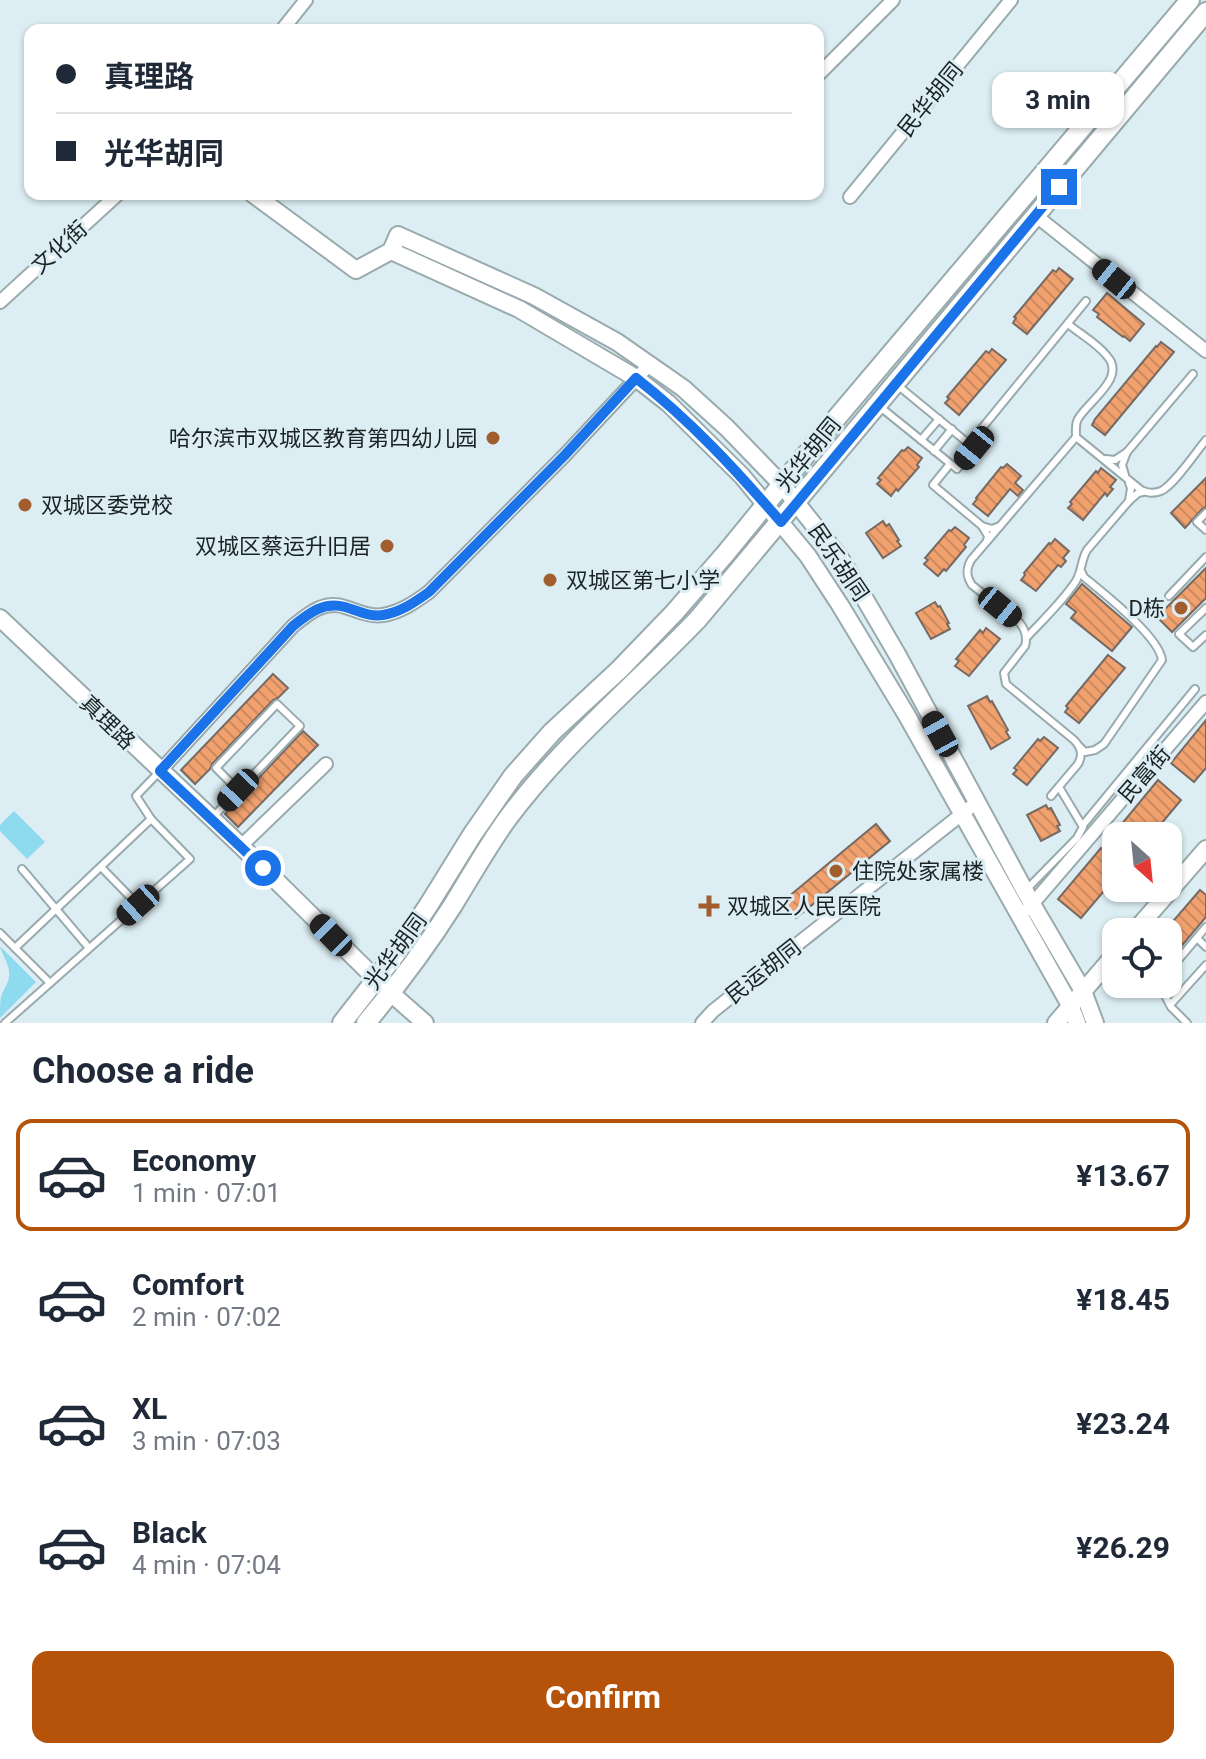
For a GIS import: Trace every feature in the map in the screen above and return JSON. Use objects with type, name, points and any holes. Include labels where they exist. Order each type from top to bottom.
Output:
[{"type":"main road","name":"光华胡同","points":[[342,1023],[419,918],[513,776],[552,732],[674,613],[1190,0]]},
{"type":"main road","name":"光华胡同","points":[[366,1023],[450,909],[507,819],[543,774],[698,619],[1206,12]]},
{"type":"street","points":[[287,24],[306,0]]},
{"type":"street","points":[[824,69],[893,0]]},
{"type":"street","points":[[991,0],[1002,11]]},
{"type":"street","name":"民华胡同","points":[[850,197],[1011,0]]},
{"type":"street","name":"文化街","points":[[0,302],[111,200]]},
{"type":"street","name":"民乐胡同","points":[[261,200],[356,270],[391,251],[398,235],[534,296],[582,321],[650,364],[683,388],[727,428],[783,486],[840,558],[897,654],[1028,897],[1083,991],[1095,1023]]},
{"type":"street","points":[[1035,215],[1206,351]]},
{"type":"street","name":"民乐胡同","points":[[391,251],[519,309],[636,378],[668,403],[742,476],[808,556],[854,627],[1070,1005],[1077,1023]]},
{"type":"street","points":[[160,771],[293,626],[311,611],[329,605],[382,615],[406,608],[429,592],[650,364]]},
{"type":"street","name":"真理路","points":[[2,624],[241,846],[425,1023]]},
{"type":"street","name":"民富街","points":[[1020,919],[1028,897],[1206,702]]},
{"type":"street","points":[[241,846],[326,764]]},
{"type":"street","name":"民运胡同","points":[[710,1020],[977,802]]},
{"type":"street","points":[[1146,918],[1206,849]]},
{"type":"street","points":[[1056,1023],[1102,969]]},
{"type":"lane","points":[[969,444],[1086,301]]},
{"type":"lane","points":[[1026,637],[1022,626],[972,585],[968,579],[968,566],[1076,437],[1077,421],[1109,382],[1112,362],[1068,324]]},
{"type":"lane","points":[[1100,456],[1115,460],[1127,452],[1193,374]]},
{"type":"lane","points":[[878,406],[957,469],[974,448],[896,384]]},
{"type":"lane","points":[[921,440],[939,419]]},
{"type":"lane","points":[[934,451],[952,429]]},
{"type":"lane","points":[[1076,437],[1146,493]]},
{"type":"lane","points":[[1095,750],[1081,750],[1077,743],[1006,684],[1004,673],[1021,651],[1026,637],[1075,583],[1087,550],[1129,501],[1138,493],[1153,493],[1167,487],[1206,440]]},
{"type":"lane","points":[[1127,452],[1122,465],[1131,488],[1129,501]]},
{"type":"lane","points":[[950,464],[933,485],[982,526],[988,536],[986,543]]},
{"type":"lane","points":[[1206,513],[1197,522],[1206,530]]},
{"type":"lane","points":[[982,526],[992,529],[1003,524]]},
{"type":"lane","points":[[1169,596],[1206,557]]},
{"type":"lane","points":[[1051,796],[1078,764],[1104,744],[1162,660],[1159,649],[1151,640],[1081,571]]},
{"type":"lane","points":[[1000,607],[1027,625],[1042,620]]},
{"type":"lane","points":[[1206,608],[1179,634],[1193,647],[1206,635]]},
{"type":"lane","points":[[1028,897],[1195,689]]},
{"type":"lane","points":[[211,819],[300,726],[277,704],[216,768],[238,790]]},
{"type":"lane","points":[[1077,743],[1082,754],[1078,764]]},
{"type":"lane","points":[[5,1023],[190,859],[151,819],[136,796],[160,771]]},
{"type":"lane","points":[[1059,787],[1083,825]]},
{"type":"lane","points":[[15,948],[151,819]]},
{"type":"lane","points":[[101,867],[138,905]]},
{"type":"lane","points":[[22,869],[89,948]]},
{"type":"lane","points":[[1182,956],[1206,927]]},
{"type":"lane","points":[[0,933],[50,983]]},
{"type":"lane","points":[[1197,938],[1206,947]]},
{"type":"lane","points":[[1170,1005],[1206,965]]},
{"type":"lane","points":[[1166,998],[1187,1023]]},
{"type":"shaded area","points":[[14,811],[45,842],[27,859],[0,831],[0,825]]},
{"type":"shaded area","points":[[0,946],[36,982],[0,1018],[1,997],[9,975]]},
{"type":"building","points":[[1059,268],[1073,279],[1027,334],[1013,323],[1014,317],[1053,270],[1056,272]]},
{"type":"building","points":[[1107,293],[1144,324],[1130,341],[1097,317],[1099,314],[1093,310]]},
{"type":"building","points":[[1161,342],[1174,352],[1105,435],[1092,425],[1095,419]]},
{"type":"building","points":[[992,349],[1006,360],[959,415],[945,403],[949,399],[947,397],[986,351],[989,353]]},
{"type":"building","points":[[908,447],[922,458],[917,465],[919,467],[891,496],[877,484],[881,480],[878,478]]},
{"type":"building","points":[[1007,464],[1021,476],[1015,483],[1023,490],[1018,496],[1010,489],[988,516],[973,504],[1001,467]]},
{"type":"building","points":[[1101,468],[1116,480],[1110,487],[1113,489],[1107,496],[1105,493],[1083,520],[1068,508],[1072,504],[1070,502]]},
{"type":"building","points":[[1206,478],[1206,507],[1185,528],[1171,513]]},
{"type":"building","points":[[883,521],[886,526],[889,524],[901,546],[883,558],[866,533]]},
{"type":"building","points":[[955,527],[969,538],[964,545],[966,547],[938,576],[924,564],[928,560],[925,558]]},
{"type":"building","points":[[1055,539],[1069,551],[1063,558],[1066,561],[1061,567],[1058,565],[1036,591],[1021,580]]},
{"type":"building","name":"D栋","points":[[1206,568],[1206,598],[1172,632],[1157,617]]},
{"type":"building","points":[[1082,584],[1132,627],[1112,651],[1071,618],[1076,612],[1066,604]]},
{"type":"building","points":[[935,602],[940,606],[950,629],[931,639],[916,613]]},
{"type":"building","points":[[986,628],[1000,639],[969,676],[955,666],[959,661],[956,659],[980,630],[983,633]]},
{"type":"building","points":[[1108,655],[1125,668],[1079,723],[1065,712],[1066,706]]},
{"type":"building","points":[[273,674],[288,688],[273,700],[195,784],[181,770]]},
{"type":"building","points":[[987,696],[1010,738],[991,749],[968,706]]},
{"type":"building","points":[[1206,720],[1206,768],[1194,782],[1171,763]]},
{"type":"building","points":[[303,731],[318,745],[238,827],[225,814]]},
{"type":"building","points":[[1044,737],[1058,748],[1027,785],[1013,774],[1017,770],[1014,768],[1038,739],[1040,741]]},
{"type":"building","points":[[1158,780],[1181,800],[1163,822],[1123,822]]},
{"type":"building","points":[[1046,805],[1048,809],[1051,808],[1060,831],[1041,841],[1027,815]]},
{"type":"building","name":"住院处家属楼","points":[[876,824],[890,841],[796,918],[782,902]]},
{"type":"building","points":[[1102,849],[1102,893],[1081,918],[1058,899]]},
{"type":"building","points":[[1200,890],[1206,895],[1206,917],[1182,945],[1182,918],[1176,918]]},
{"type":"place","name":"哈尔滨市双城区教育第四幼儿园","points":[[493,438]]},
{"type":"place","name":"双城区委党校","points":[[25,505]]},
{"type":"place","name":"双城区蔡运升旧居","points":[[387,546]]},
{"type":"place","name":"双城区第七小学","points":[[550,580]]},
{"type":"place","name":"D栋","points":[[1181,608]]},
{"type":"place","name":"住院处家属楼","points":[[836,871]]},
{"type":"place","name":"双城区人民医院","points":[[709,906]]},
{"type":"route","points":[[263,868],[160,771],[293,626],[311,611],[329,605],[382,615],[406,608],[429,592],[564,456],[636,378],[709,442],[781,522],[1059,187]]}]
